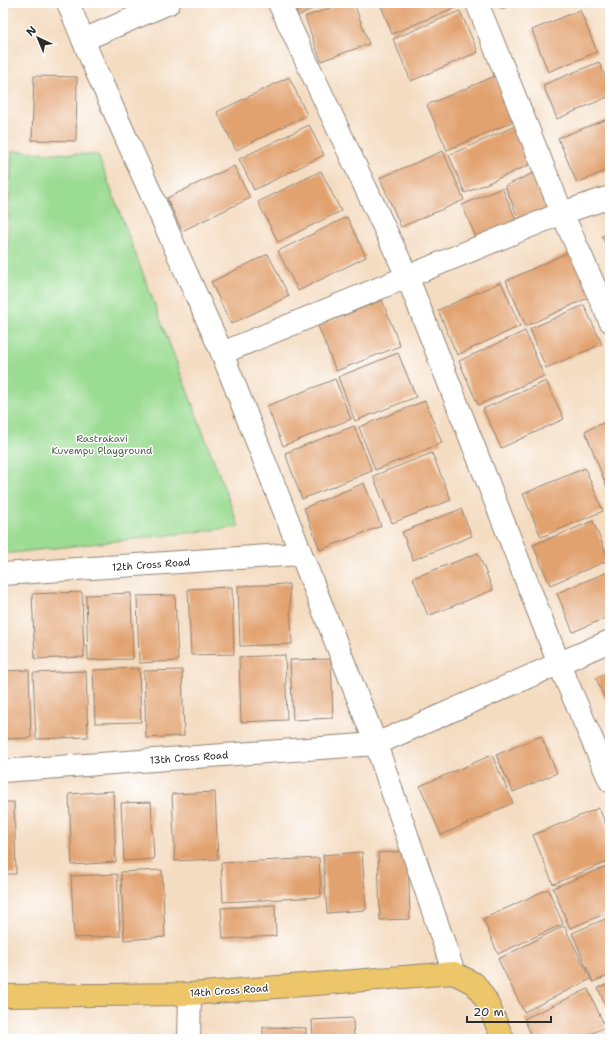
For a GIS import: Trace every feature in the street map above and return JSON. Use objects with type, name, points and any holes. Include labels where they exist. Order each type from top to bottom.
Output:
[{"type":"main road","name":"14th Cross Road","points":[[3,996],[190,994],[454,973]]},
{"type":"main road","points":[[454,973],[475,984],[486,1000],[503,1039]]},
{"type":"street","points":[[68,3],[222,353],[299,554],[376,744],[454,973]]},
{"type":"street","points":[[83,40],[169,3]]},
{"type":"street","points":[[279,3],[407,276],[559,664],[610,781]]},
{"type":"street","points":[[477,3],[562,213],[610,321]]},
{"type":"street","points":[[222,353],[562,213],[610,197]]},
{"type":"street","name":"12th Cross Road","points":[[3,574],[299,554]]},
{"type":"street","name":"13th Cross Road","points":[[3,770],[376,744],[610,641]]},
{"type":"street","points":[[189,1039],[190,994]]},
{"type":"green space","name":"Rastrakavi Kuvempu Playground","points":[[12,151],[98,155],[239,527],[3,554],[3,334]]},
{"type":"building","points":[[292,3],[324,3],[298,16]]},
{"type":"building","points":[[344,3],[354,3],[369,44],[321,61],[305,17]]},
{"type":"building","points":[[380,3],[455,3],[456,7],[392,34]]},
{"type":"building","points":[[499,3],[516,3],[502,9]]},
{"type":"building","points":[[580,10],[597,52],[548,72],[532,30]]},
{"type":"building","points":[[460,11],[478,52],[411,81],[393,39]]},
{"type":"building","points":[[599,62],[610,88],[610,96],[557,119],[543,85]]},
{"type":"building","points":[[34,76],[77,77],[76,141],[32,140]]},
{"type":"building","points":[[495,76],[514,121],[447,150],[427,105]]},
{"type":"building","points":[[289,77],[307,115],[236,150],[217,112]]},
{"type":"building","points":[[610,118],[610,169],[577,183],[558,138]]},
{"type":"building","points":[[520,124],[536,162],[465,193],[449,155]]},
{"type":"building","points":[[309,125],[324,155],[254,190],[239,159]]},
{"type":"building","points":[[443,151],[464,200],[401,227],[380,178]]},
{"type":"building","points":[[234,166],[250,198],[182,231],[167,198]]},
{"type":"building","points":[[540,170],[556,210],[521,225],[505,186]]},
{"type":"building","points":[[321,171],[341,211],[278,242],[258,202]]},
{"type":"building","points":[[502,188],[518,224],[478,242],[462,205]]},
{"type":"building","points":[[347,217],[366,257],[298,291],[278,251]]},
{"type":"building","points":[[610,232],[610,254],[602,236]]},
{"type":"building","points":[[571,251],[592,296],[526,326],[506,281]]},
{"type":"building","points":[[268,254],[289,296],[231,324],[211,282]]},
{"type":"building","points":[[501,282],[520,326],[457,355],[438,310]]},
{"type":"building","points":[[382,300],[400,346],[336,371],[318,326]]},
{"type":"building","points":[[584,305],[602,344],[546,368],[530,329]]},
{"type":"building","points":[[525,331],[544,376],[478,405],[459,361]]},
{"type":"building","points":[[398,353],[416,397],[355,421],[338,377]]},
{"type":"building","points":[[335,379],[351,419],[283,446],[267,406]]},
{"type":"building","points":[[546,381],[564,419],[501,448],[483,409]]},
{"type":"building","points":[[425,401],[442,443],[375,470],[359,427]]},
{"type":"building","points":[[610,420],[610,495],[585,431]]},
{"type":"building","points":[[354,426],[372,471],[302,499],[285,453]]},
{"type":"building","points":[[432,453],[451,500],[392,523],[373,476]]},
{"type":"building","points":[[585,468],[603,511],[541,537],[523,494]]},
{"type":"building","points":[[364,483],[381,526],[320,550],[304,508]]},
{"type":"building","points":[[461,509],[472,536],[413,560],[402,532]]},
{"type":"building","points":[[593,521],[609,560],[550,585],[533,545]]},
{"type":"building","points":[[478,553],[493,590],[428,616],[413,578]]},
{"type":"building","points":[[610,571],[610,616],[573,632],[557,593]]},
{"type":"building","points":[[289,584],[292,644],[240,646],[238,586]]},
{"type":"building","points":[[232,587],[234,654],[191,655],[188,589]]},
{"type":"building","points":[[82,592],[84,657],[35,659],[32,594]]},
{"type":"building","points":[[131,593],[133,659],[88,660],[86,595]]},
{"type":"building","points":[[175,595],[178,661],[139,663],[137,596]]},
{"type":"building","points":[[285,655],[287,720],[241,722],[239,657]]},
{"type":"building","points":[[331,659],[333,718],[293,720],[290,660]]},
{"type":"building","points":[[139,668],[141,722],[95,723],[93,670]]},
{"type":"building","points":[[29,670],[31,738],[3,739],[3,671]]},
{"type":"building","points":[[182,670],[184,736],[146,738],[144,671]]},
{"type":"building","points":[[86,671],[88,737],[36,739],[33,673]]},
{"type":"building","points":[[610,672],[610,711],[596,678]]},
{"type":"building","points":[[541,736],[557,773],[513,792],[496,755]]},
{"type":"building","points":[[492,755],[513,803],[441,835],[420,786]]},
{"type":"building","points":[[113,791],[116,862],[72,865],[69,794]]},
{"type":"building","points":[[215,792],[218,859],[175,861],[172,794]]},
{"type":"building","points":[[3,802],[14,802],[16,874],[3,874]]},
{"type":"building","points":[[151,802],[154,859],[124,861],[121,803]]},
{"type":"building","points":[[599,808],[610,835],[610,861],[553,884],[533,835]]},
{"type":"building","points":[[408,851],[410,919],[380,920],[378,853]]},
{"type":"building","points":[[362,852],[366,910],[327,913],[323,855]]},
{"type":"building","points":[[319,858],[321,897],[223,902],[221,863]]},
{"type":"building","points":[[610,865],[610,912],[570,928],[553,888]]},
{"type":"building","points":[[162,870],[165,937],[124,940],[121,872]]},
{"type":"building","points":[[117,874],[120,936],[74,938],[71,876]]},
{"type":"building","points":[[548,889],[563,924],[498,954],[483,919]]},
{"type":"building","points":[[275,905],[276,936],[223,939],[221,908]]},
{"type":"building","points":[[610,917],[610,975],[593,982],[572,933]]},
{"type":"building","points":[[564,926],[591,979],[524,1012],[498,959]]},
{"type":"building","points":[[610,983],[610,1016],[598,988]]},
{"type":"building","points":[[588,989],[605,1027],[580,1039],[533,1039],[524,1019]]},
{"type":"building","points":[[353,1018],[354,1039],[313,1039],[312,1020]]},
{"type":"building","points":[[263,1027],[306,1028],[306,1039],[263,1039]]}]
